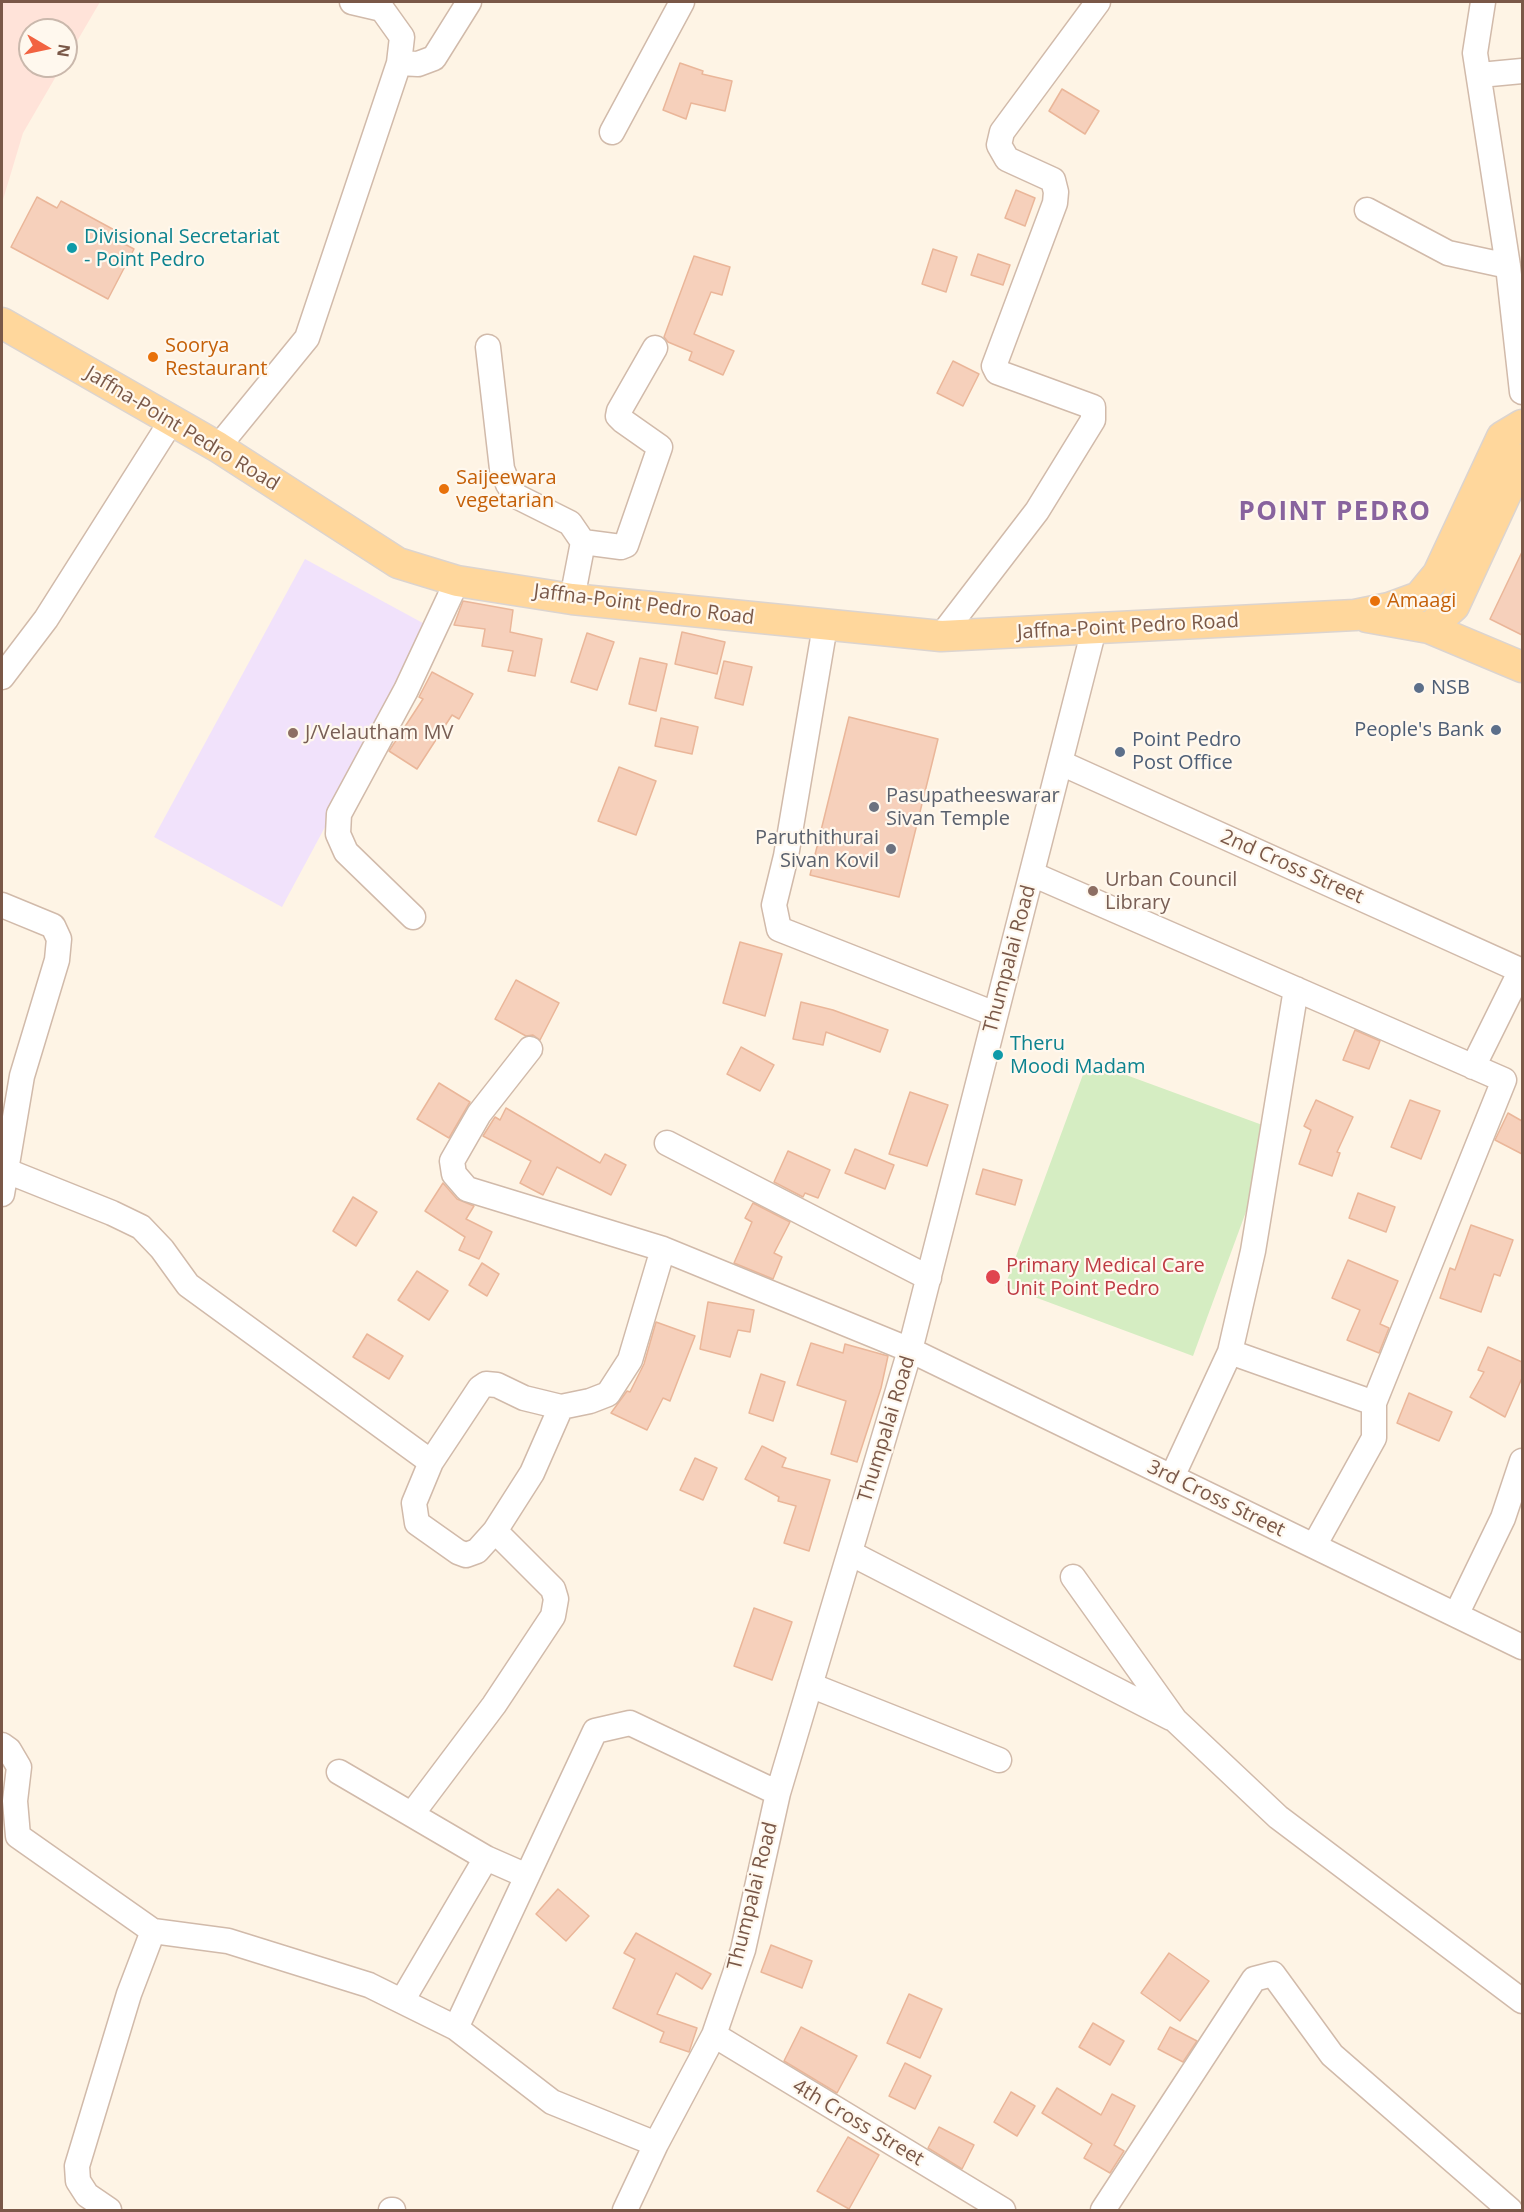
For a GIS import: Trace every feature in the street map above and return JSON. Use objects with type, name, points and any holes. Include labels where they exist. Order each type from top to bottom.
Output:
[{"type":"main road","name":"Jaffna-Point Pedro Road","points":[[2,323],[218,447],[398,562],[457,580],[572,599],[942,636],[1355,615],[1389,608],[1419,597],[1438,574],[1502,437],[1522,425]]},
{"type":"main road","points":[[1429,628],[1454,606],[1522,459]]},
{"type":"main road","name":"Jaffna-Point Pedro Road","points":[[1355,615],[1429,628],[1522,667]]},
{"type":"street","points":[[218,447],[307,338],[399,63],[402,37],[382,9],[352,2]]},
{"type":"street","points":[[399,63],[418,64],[434,58],[469,2]]},
{"type":"street","points":[[612,132],[682,2]]},
{"type":"street","points":[[942,636],[1037,511],[1093,420],[1094,407],[997,372],[994,366],[1055,203],[1056,192],[1053,180],[1007,159],[999,145],[1002,132],[1098,2]]},
{"type":"street","points":[[1483,2],[1475,53],[1508,266],[1522,392]]},
{"type":"street","points":[[1480,75],[1522,71]]},
{"type":"street","points":[[1367,210],[1448,253],[1508,266]]},
{"type":"street","points":[[488,346],[502,469],[508,484],[516,496],[570,523],[583,542],[572,599]]},
{"type":"street","points":[[583,542],[621,548],[626,544],[660,447],[618,416],[655,348]]},
{"type":"street","points":[[2,677],[46,619],[172,420]]},
{"type":"street","points":[[413,917],[346,852],[338,834],[339,814],[406,690],[457,580]]},
{"type":"street","points":[[825,626],[786,856],[774,905],[778,929],[995,1014]]},
{"type":"street","name":"Thumpalai Road","points":[[625,2211],[656,2144],[714,2035],[743,1950],[778,1793],[910,1350],[1094,629]]},
{"type":"street","name":"2nd Cross Street","points":[[1061,763],[1522,971]]},
{"type":"street","points":[[1032,874],[1504,1080],[1374,1403],[1374,1438],[1314,1546]]},
{"type":"street","points":[[2,905],[53,926],[59,939],[57,960],[12,1071],[7,1171],[2,1194]]},
{"type":"street","points":[[1473,1067],[1522,971]]},
{"type":"street","points":[[1172,1477],[1230,1352],[1253,1251],[1296,989]]},
{"type":"street","name":"3rd Cross Street","points":[[530,1049],[479,1114],[452,1161],[454,1174],[467,1189],[663,1249],[910,1350],[1522,1647]]},
{"type":"street","points":[[667,1143],[929,1278]]},
{"type":"street","points":[[7,1171],[141,1227],[162,1249],[188,1285],[431,1462]]},
{"type":"street","points":[[561,1407],[532,1473],[495,1531],[477,1551],[466,1555],[417,1523],[414,1503],[431,1462],[480,1388],[486,1384],[497,1385],[524,1398],[561,1407],[591,1401],[608,1394],[630,1360],[663,1249]]},
{"type":"street","points":[[1230,1352],[1374,1403]]},
{"type":"street","points":[[1456,1615],[1503,1518],[1522,1461]]},
{"type":"street","points":[[412,1814],[494,1705],[553,1616],[556,1599],[553,1589],[495,1531]]},
{"type":"street","points":[[850,1553],[1175,1720]]},
{"type":"street","points":[[1073,1577],[1175,1720],[1278,1816],[1522,2001]]},
{"type":"street","points":[[810,1685],[999,1760]]},
{"type":"street","points":[[456,2028],[594,1731],[630,1723],[778,1793]]},
{"type":"street","points":[[2,1745],[9,1750],[19,1767],[15,1801],[18,1836],[153,1931],[228,1941],[369,1985],[456,2028],[552,2102],[656,2144]]},
{"type":"street","points":[[339,1772],[486,1858],[527,1876]]},
{"type":"street","points":[[402,2001],[486,1858]]},
{"type":"street","points":[[109,2211],[87,2195],[78,2181],[77,2166],[129,1994],[153,1931]]},
{"type":"street","points":[[1103,2211],[1254,1979],[1273,1974],[1332,2055],[1510,2211]]},
{"type":"street","name":"4th Cross Street","points":[[714,2035],[1003,2211]]},
{"type":"shaded area","points":[[2,2],[100,2],[78,40],[78,18],[18,18],[18,78],[55,78],[23,133],[2,203]]},
{"type":"shaded area","name":"J/Velautham MV","points":[[305,559],[432,628],[282,907],[154,837]]},
{"type":"green space","points":[[1088,1061],[1276,1130],[1193,1356],[1005,1286]]},
{"type":"building","points":[[680,63],[703,71],[702,74],[732,81],[725,111],[691,103],[686,119],[663,110]]},
{"type":"building","points":[[1062,89],[1099,111],[1085,134],[1049,111]]},
{"type":"building","points":[[1016,190],[1035,198],[1025,226],[1005,218]]},
{"type":"building","name":"Divisional Secretariat - Point Pedro","points":[[37,197],[57,208],[61,201],[118,232],[115,239],[134,249],[108,299],[11,247]]},
{"type":"building","points":[[933,249],[957,257],[946,292],[922,284]]},
{"type":"building","points":[[978,254],[1010,265],[1003,285],[971,275]]},
{"type":"building","points":[[694,256],[730,267],[722,295],[711,292],[694,334],[734,351],[723,375],[689,360],[692,352],[668,342],[664,337]]},
{"type":"building","points":[[953,361],[979,374],[963,406],[937,393]]},
{"type":"building","points":[[1522,552],[1522,635],[1490,619]]},
{"type":"building","points":[[463,601],[513,610],[510,632],[542,639],[535,676],[508,671],[513,651],[482,646],[485,629],[454,625]]},
{"type":"building","points":[[682,632],[725,642],[717,674],[675,664]]},
{"type":"building","points":[[587,633],[614,642],[597,690],[571,682]]},
{"type":"building","points":[[640,658],[667,664],[656,711],[629,704]]},
{"type":"building","points":[[724,661],[752,667],[743,705],[715,698]]},
{"type":"building","points":[[432,672],[473,694],[459,719],[452,715],[417,769],[389,751],[423,699],[419,697]]},
{"type":"building","name":"Pasupatheeswarar Sivan Temple","points":[[849,717],[938,739],[899,897],[810,875]]},
{"type":"building","points":[[661,718],[698,727],[692,754],[655,746]]},
{"type":"building","points":[[619,767],[656,781],[636,835],[598,821]]},
{"type":"building","points":[[740,942],[782,954],[765,1016],[723,1003]]},
{"type":"building","points":[[516,980],[559,1003],[540,1040],[533,1035],[526,1036],[495,1019]]},
{"type":"building","points":[[801,1002],[833,1010],[888,1030],[880,1052],[826,1032],[823,1045],[793,1039]]},
{"type":"building","points":[[1355,1030],[1380,1041],[1369,1069],[1343,1060]]},
{"type":"building","points":[[741,1047],[774,1065],[760,1091],[727,1074]]},
{"type":"building","points":[[439,1083],[470,1102],[449,1138],[417,1119]]},
{"type":"building","points":[[910,1092],[948,1105],[927,1166],[889,1154]]},
{"type":"building","points":[[1316,1100],[1353,1117],[1337,1152],[1340,1153],[1332,1176],[1299,1164],[1311,1130],[1304,1126]]},
{"type":"building","points":[[1410,1100],[1440,1111],[1421,1159],[1391,1147]]},
{"type":"building","points":[[506,1108],[600,1163],[605,1154],[626,1165],[611,1195],[557,1167],[543,1195],[520,1183],[531,1161],[483,1136],[495,1117],[500,1120]]},
{"type":"building","points":[[1508,1113],[1522,1121],[1522,1154],[1495,1140]]},
{"type":"building","points":[[855,1149],[894,1165],[885,1189],[845,1173]]},
{"type":"building","points":[[788,1151],[830,1170],[818,1198],[805,1193],[803,1197],[774,1182]]},
{"type":"building","points":[[983,1169],[1022,1180],[1015,1205],[976,1194]]},
{"type":"building","points":[[443,1183],[457,1199],[474,1206],[466,1219],[492,1232],[479,1259],[459,1250],[465,1237],[425,1211]]},
{"type":"building","points":[[1358,1193],[1395,1207],[1386,1232],[1349,1218]]},
{"type":"building","points":[[353,1197],[377,1212],[356,1246],[333,1231]]},
{"type":"building","points":[[753,1203],[790,1222],[774,1253],[782,1257],[773,1279],[734,1263],[752,1222],[745,1218]]},
{"type":"building","points":[[1471,1225],[1513,1240],[1500,1276],[1494,1274],[1481,1312],[1440,1298],[1450,1268],[1455,1270]]},
{"type":"building","points":[[1348,1260],[1398,1281],[1380,1324],[1389,1328],[1379,1353],[1347,1340],[1360,1310],[1332,1298]]},
{"type":"building","points":[[482,1263],[499,1274],[487,1296],[469,1285]]},
{"type":"building","points":[[417,1271],[448,1291],[429,1320],[398,1300]]},
{"type":"building","points":[[708,1302],[754,1310],[750,1332],[738,1330],[730,1357],[700,1349]]},
{"type":"building","points":[[656,1322],[695,1336],[670,1401],[663,1398],[647,1430],[611,1413],[627,1391],[630,1392],[644,1364]]},
{"type":"building","points":[[367,1334],[403,1356],[389,1379],[353,1357]]},
{"type":"building","points":[[811,1343],[843,1353],[845,1344],[888,1356],[881,1388],[857,1462],[831,1454],[846,1401],[797,1385]]},
{"type":"building","points":[[1488,1347],[1522,1362],[1522,1378],[1505,1417],[1470,1397],[1484,1372],[1478,1370]]},
{"type":"building","points":[[761,1374],[785,1382],[773,1421],[749,1413]]},
{"type":"building","points":[[1409,1393],[1452,1412],[1439,1441],[1397,1423]]},
{"type":"building","points":[[762,1446],[786,1458],[782,1467],[830,1480],[809,1551],[784,1543],[796,1506],[778,1501],[779,1497],[745,1479]]},
{"type":"building","points":[[695,1458],[717,1468],[703,1500],[680,1490]]},
{"type":"building","points":[[754,1608],[792,1622],[772,1680],[734,1666]]},
{"type":"building","points":[[558,1889],[589,1916],[566,1941],[536,1914]]},
{"type":"building","points":[[636,1933],[711,1974],[702,1989],[676,1973],[657,2014],[697,2028],[689,2052],[660,2042],[664,2032],[613,2008],[635,1959],[624,1953]]},
{"type":"building","points":[[771,1945],[812,1961],[802,1988],[761,1972]]},
{"type":"building","points":[[1169,1953],[1209,1981],[1180,2021],[1141,1993]]},
{"type":"building","points":[[909,1994],[942,2009],[920,2058],[887,2043]]},
{"type":"building","points":[[1093,2023],[1124,2041],[1110,2065],[1079,2047]]},
{"type":"building","points":[[801,2027],[857,2056],[837,2093],[784,2061]]},
{"type":"building","points":[[1170,2027],[1197,2041],[1183,2062],[1158,2049]]},
{"type":"building","points":[[905,2063],[931,2076],[915,2109],[889,2096]]},
{"type":"building","points":[[1057,2088],[1101,2115],[1112,2094],[1135,2106],[1114,2145],[1124,2151],[1110,2173],[1084,2158],[1092,2144],[1042,2113]]},
{"type":"building","points":[[1011,2092],[1035,2106],[1017,2136],[994,2122]]},
{"type":"building","points":[[939,2127],[974,2145],[962,2169],[928,2148]]},
{"type":"building","points":[[848,2137],[879,2155],[849,2209],[817,2191]]},
{"type":"place","name":"Divisional Secretariat - Point Pedro","points":[[72,248]]},
{"type":"place","name":"Soorya Restaurant","points":[[153,357]]},
{"type":"place","name":"Saijeewara vegetarian","points":[[444,489]]},
{"type":"place","name":"Amaagi","points":[[1375,601]]},
{"type":"place","name":"NSB","points":[[1419,688]]},
{"type":"place","name":"People's Bank","points":[[1496,730]]},
{"type":"place","name":"J/Velautham MV","points":[[293,733]]},
{"type":"place","name":"Point Pedro Post Office","points":[[1120,752]]},
{"type":"place","name":"Pasupatheeswarar Sivan Temple","points":[[874,807]]},
{"type":"place","name":"Paruthithurai Sivan Kovil","points":[[891,849]]},
{"type":"place","name":"Urban Council Library","points":[[1093,891]]},
{"type":"place","name":"Theru Moodi Madam","points":[[998,1055]]},
{"type":"place","name":"Primary Medical Care Unit Point Pedro","points":[[993,1277]]},
{"type":"district","name":"POINT PEDRO","points":[[1335,513]]}]
